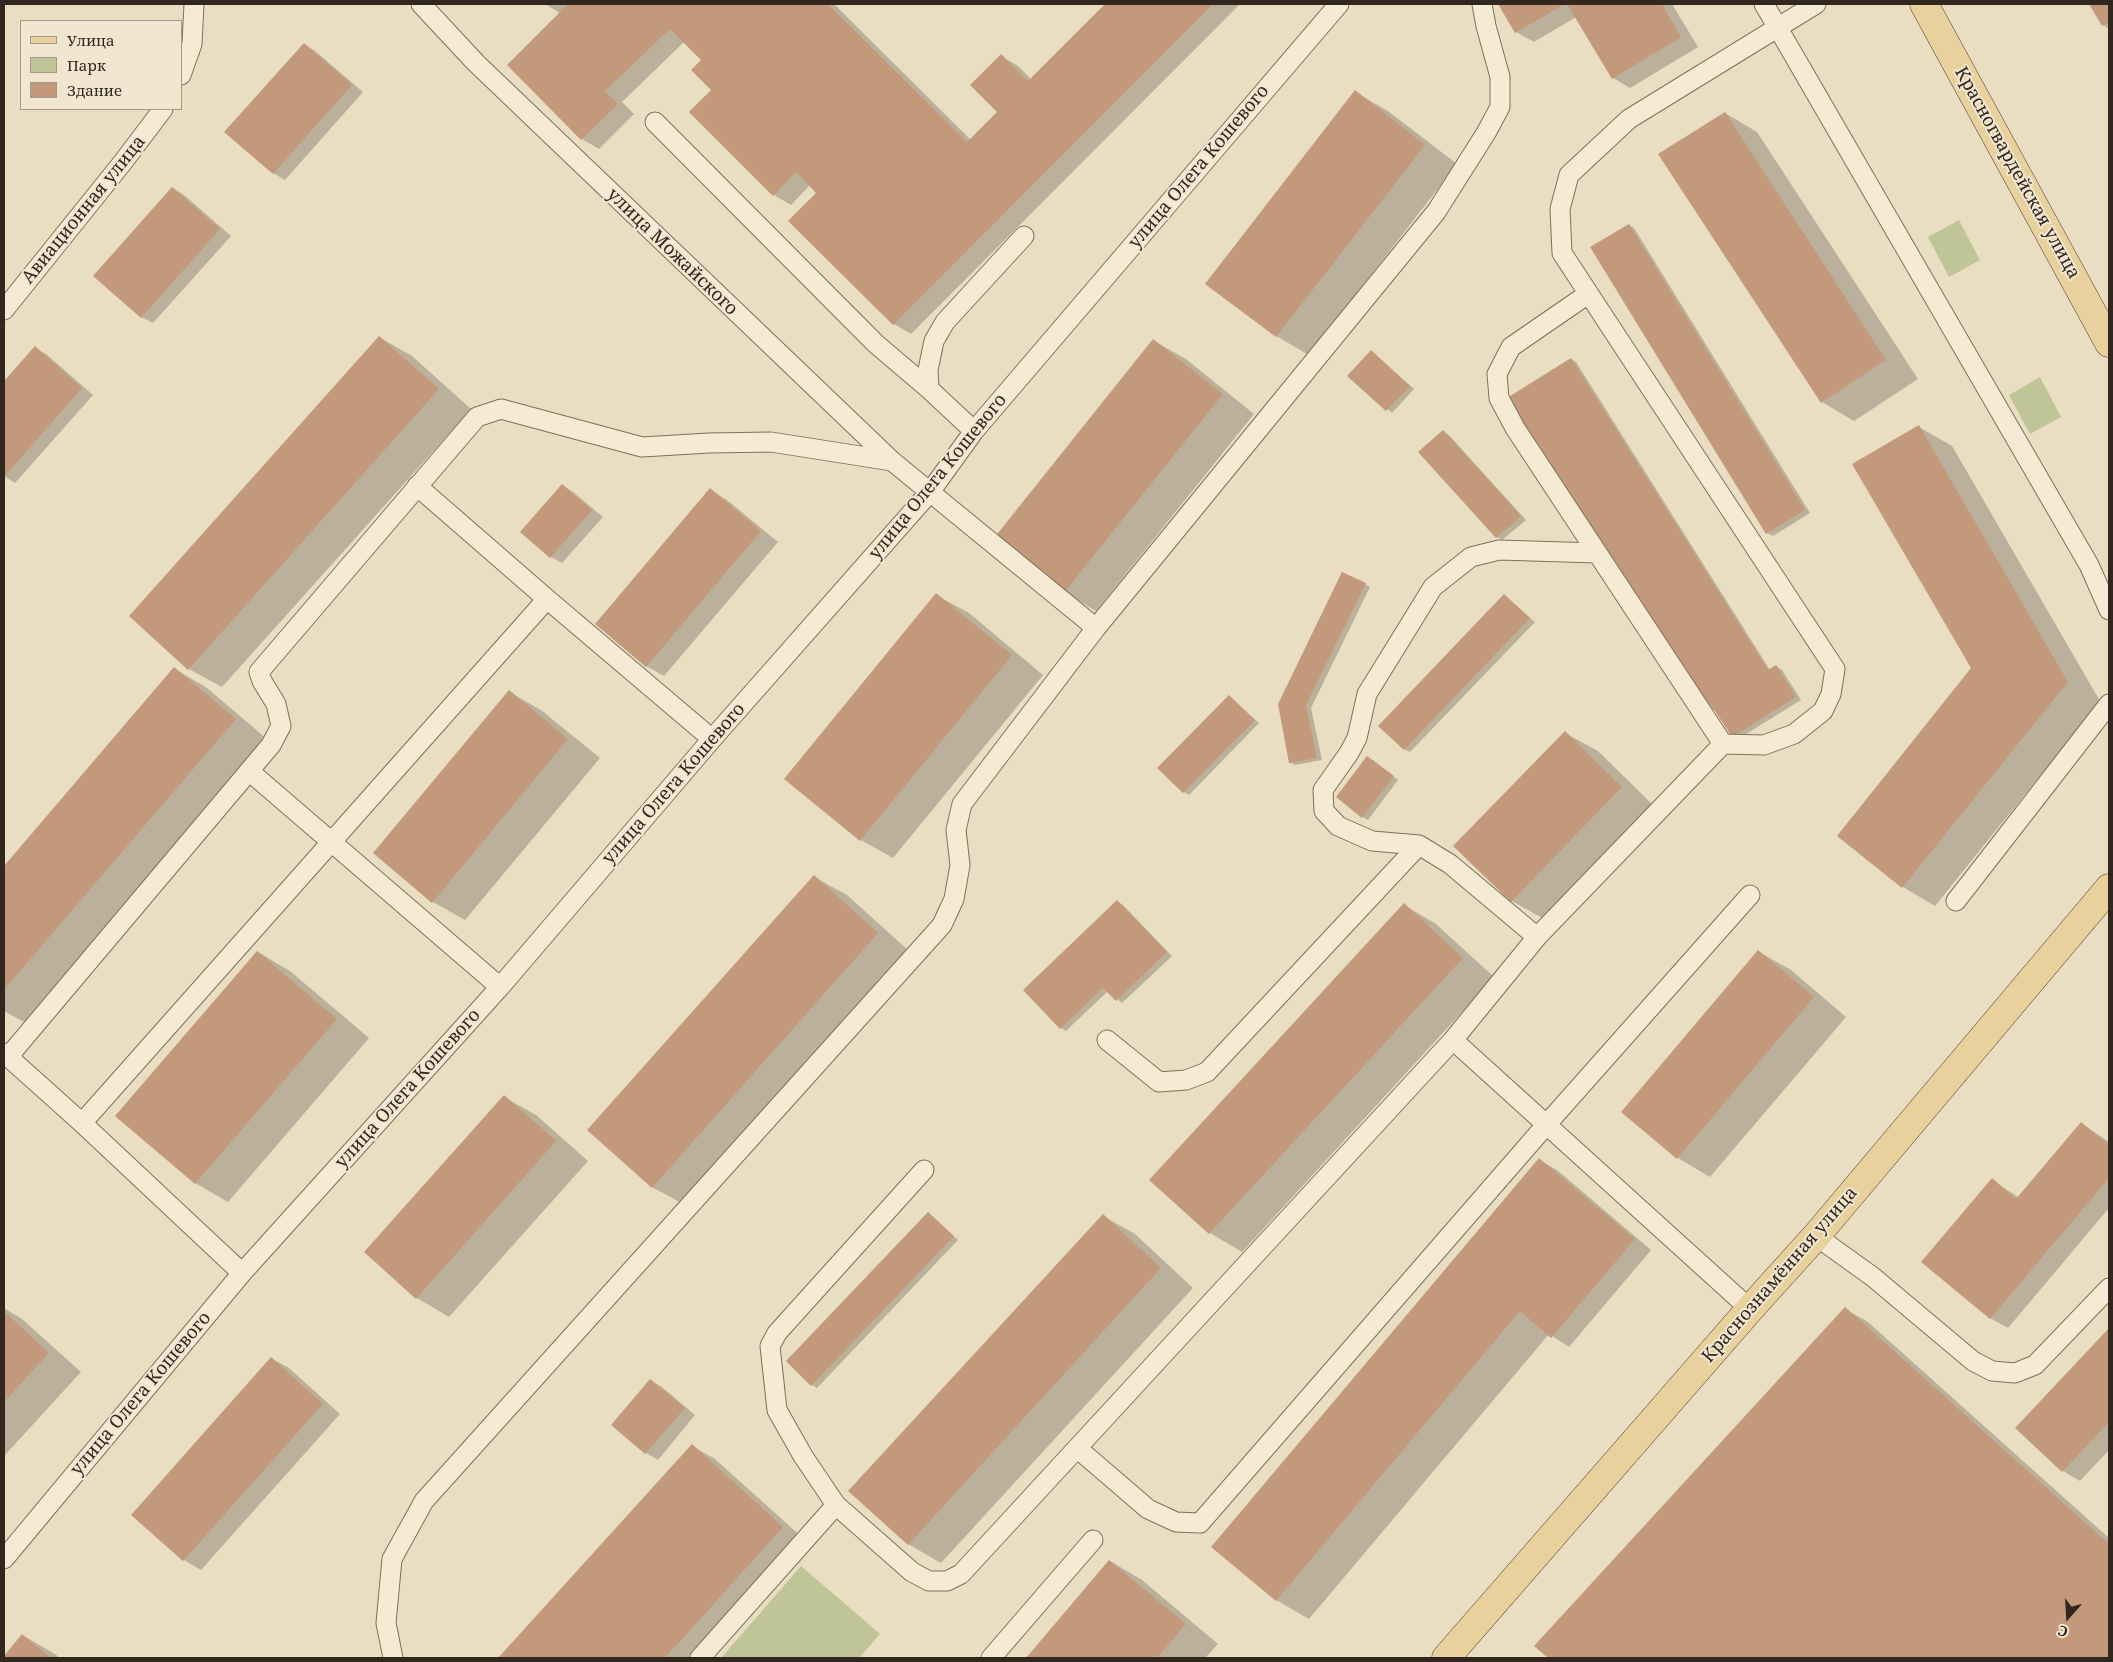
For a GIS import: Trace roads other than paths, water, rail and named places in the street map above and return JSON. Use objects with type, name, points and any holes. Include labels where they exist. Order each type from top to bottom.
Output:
[{"type":"main road","name":"Красногвардейская улица","points":[[1924,4],[2109,343]]},
{"type":"main road","name":"Краснознамённая улица","points":[[1446,1658],[1750,1309],[1816,1236],[2109,888]]},
{"type":"lane","points":[[182,72],[192,44],[194,4]]},
{"type":"lane","name":"улица Можайского","points":[[420,4],[476,63],[892,461],[1096,628]]},
{"type":"lane","name":"улица Олега Кошевого","points":[[4,1559],[242,1273],[500,987],[712,739],[930,492],[974,431],[1339,4]]},
{"type":"lane","points":[[393,1658],[386,1623],[392,1559],[424,1501],[942,925],[954,899],[960,865],[956,830],[962,804],[1096,628],[1436,212],[1486,133],[1500,107],[1500,77],[1482,4]]},
{"type":"lane","points":[[1764,4],[2089,565],[2109,610]]},
{"type":"lane","points":[[924,1170],[777,1333],[770,1346],[777,1410],[803,1456],[836,1505],[912,1572],[929,1581],[947,1581],[961,1574],[1453,1040],[1537,937],[1722,744],[1764,745],[1794,734],[1823,711],[1831,694],[1835,669],[1562,253],[1560,209],[1570,175],[1629,119],[1816,4]]},
{"type":"lane","name":"Авиационная улица","points":[[4,310],[163,110]]},
{"type":"lane","points":[[655,122],[876,344],[974,431]]},
{"type":"lane","points":[[929,390],[928,370],[934,341],[945,322],[1024,236]]},
{"type":"lane","points":[[1588,294],[1511,347],[1497,374],[1499,398],[1511,421],[1596,553],[1722,744]]},
{"type":"lane","points":[[242,1273],[82,1123],[6,1055],[271,744],[281,726],[276,704],[262,681],[259,672],[477,416],[501,409],[642,447],[771,442],[892,461]]},
{"type":"lane","points":[[417,486],[712,739]]},
{"type":"lane","points":[[1537,937],[1450,864],[1419,845],[1372,841],[1338,826],[1324,811],[1323,790],[1349,753],[1357,738],[1367,694],[1433,587],[1471,557],[1499,550],[1596,553]]},
{"type":"lane","points":[[82,1123],[548,599]]},
{"type":"lane","points":[[1956,901],[2109,704]]},
{"type":"lane","points":[[249,771],[500,987]]},
{"type":"lane","points":[[1107,1040],[1159,1082],[1186,1080],[1207,1072],[1419,845]]},
{"type":"lane","points":[[1077,1448],[1148,1509],[1176,1522],[1200,1523],[1546,1125],[1750,895]]},
{"type":"lane","points":[[1453,1040],[1750,1309]]},
{"type":"lane","points":[[1816,1236],[1873,1277],[1973,1361],[1992,1371],[2015,1372],[2035,1365],[2109,1288]]},
{"type":"lane","points":[[700,1658],[836,1505]]},
{"type":"lane","points":[[991,1658],[1093,1540]]}]
